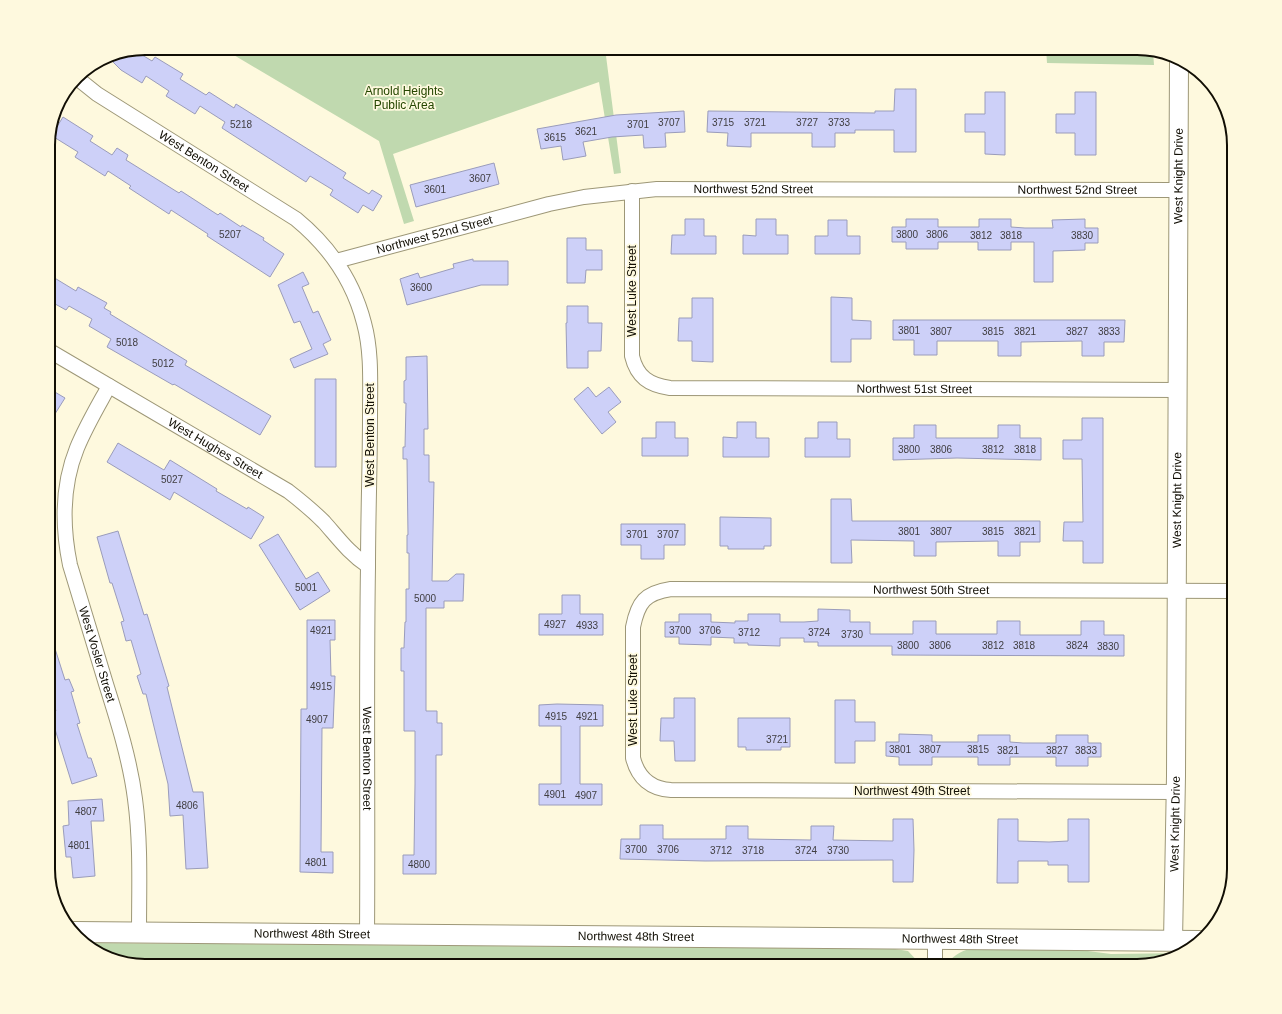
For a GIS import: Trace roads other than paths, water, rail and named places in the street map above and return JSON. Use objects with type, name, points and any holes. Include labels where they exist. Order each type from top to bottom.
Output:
[{"type":"main road","name":"Northwest 48th Street","points":[[80,932],[1191,941]]},
{"type":"street","name":"West Knight Drive","points":[[1173,941],[1176,792],[1179,65]]},
{"type":"street","name":"West Benton Street","points":[[81,81],[98,94],[296,219],[319,240],[336,261],[349,283],[360,309],[367,335],[370,358],[367,934]]},
{"type":"street","name":"Northwest 52nd Street","points":[[336,261],[549,204],[584,197],[632,191],[682,188],[1179,190]]},
{"type":"street","name":"West Luke Street","points":[[632,191],[632,356],[636,369],[651,383]]},
{"type":"street","name":"West Hughes Street","points":[[55,354],[288,491],[308,506],[342,545],[368,566]]},
{"type":"street","name":"Northwest 51st Street","points":[[651,383],[670,388],[1178,390]]},
{"type":"street","name":"West Vosler Street","points":[[109,386],[83,435],[72,463],[65,499],[64,526],[70,565],[117,720],[128,762],[135,799],[139,836],[139,933]]},
{"type":"street","name":"Northwest 50th Street","points":[[637,610],[644,600],[651,595],[660,590],[671,589],[1227,591]]},
{"type":"street","name":"West Luke Street","points":[[637,610],[633,627],[632,752],[634,765],[637,771],[649,784]]},
{"type":"street","name":"Northwest 49th Street","points":[[649,784],[657,788],[670,790],[1176,792]]},
{"type":"street","points":[[935,939],[935,959]]},
{"type":"park label","name":"Arnold Heights Public Area","points":[[404,98]]}]
